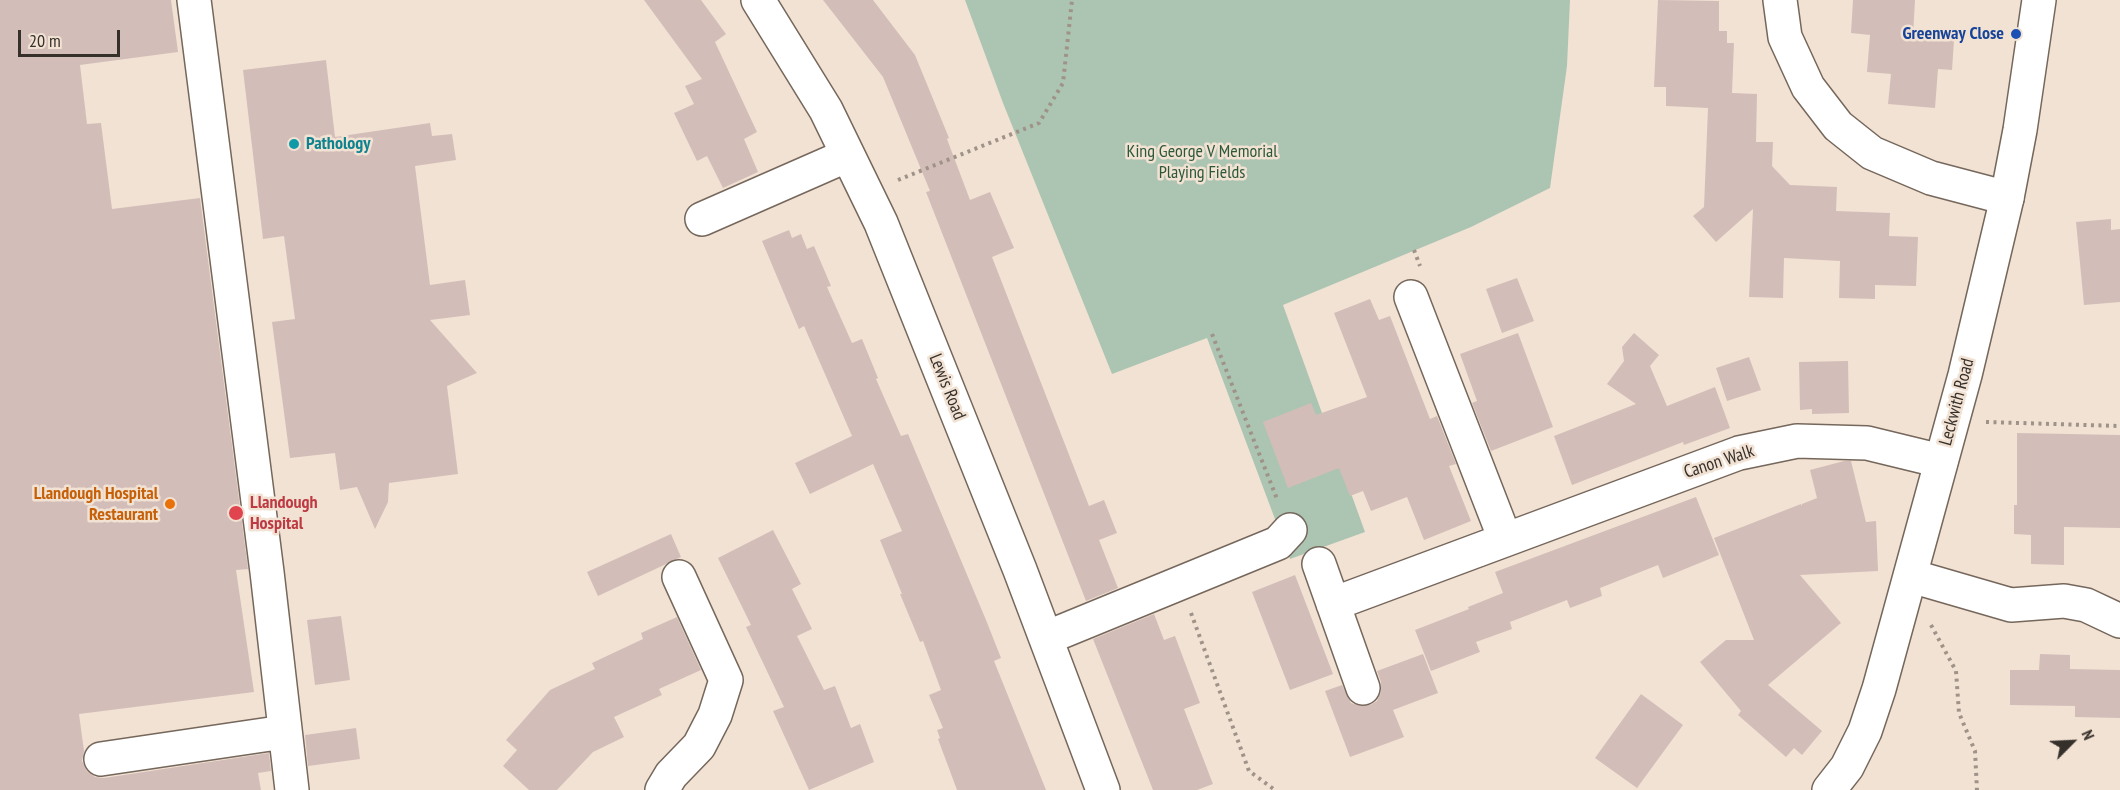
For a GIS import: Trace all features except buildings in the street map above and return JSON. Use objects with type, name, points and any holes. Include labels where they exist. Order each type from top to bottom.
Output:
[{"type":"street","points":[[194,0],[267,572],[292,790]]},
{"type":"street","name":"Lewis Road","points":[[758,0],[826,111],[866,193],[903,279],[1046,638],[1103,790]]},
{"type":"street","points":[[1780,0],[1785,37],[1808,87],[1838,126],[1872,153],[1931,178],[2007,198]]},
{"type":"street","name":"Leckwith Road","points":[[1829,790],[1847,767],[1865,731],[1882,681],[1965,375],[2007,198],[2020,130],[2039,0]]},
{"type":"street","points":[[702,219],[848,154]]},
{"type":"street","points":[[1411,297],[1505,539]]},
{"type":"street","name":"Canon Walk","points":[[1333,604],[1739,453],[1797,441],[1867,443],[1941,462]]},
{"type":"street","points":[[1046,638],[1278,543],[1290,530]]},
{"type":"street","points":[[1318,564],[1363,688]]},
{"type":"street","points":[[1911,576],[2011,605],[2064,601],[2086,605],[2120,621]]},
{"type":"street","points":[[662,790],[671,775],[699,746],[715,715],[726,680],[679,577]]},
{"type":"street","points":[[100,759],[284,732]]},
{"type":"path","points":[[866,193],[1040,123],[1063,83],[1072,0]]},
{"type":"path","points":[[1212,334],[1290,530]]},
{"type":"path","points":[[1975,422],[2120,426]]},
{"type":"path","points":[[1180,583],[1249,771],[1275,790]]},
{"type":"path","points":[[1928,620],[1956,670],[1959,712],[1975,751],[1977,790]]},
{"type":"green space","name":"King George V Memorial Playing Fields","points":[[965,0],[1570,0],[1567,66],[1550,188],[1471,227],[1283,305],[1365,532],[1290,559],[1207,338],[1112,374],[1003,103]]},
{"type":"place","name":"Greenway Close","points":[[2016,34]]},
{"type":"place","name":"Pathology","points":[[294,144]]},
{"type":"place","name":"Llandough Hospital Restaurant","points":[[170,504]]},
{"type":"place","name":"Llandough Hospital","points":[[236,513]]}]
